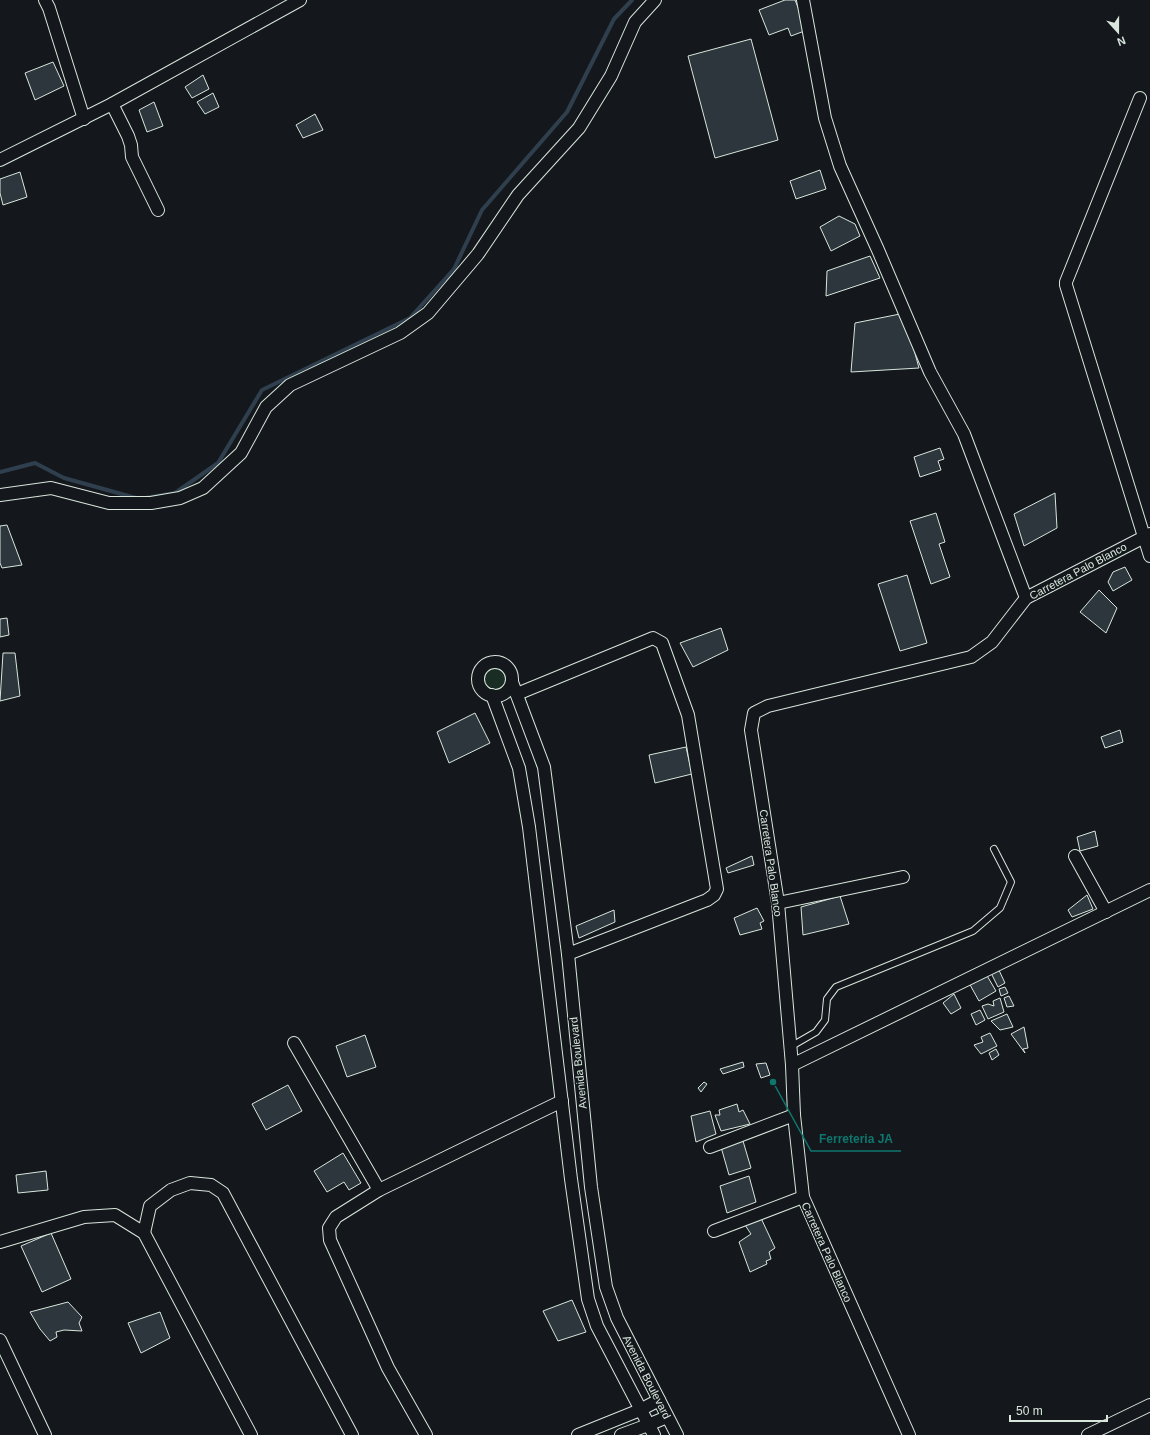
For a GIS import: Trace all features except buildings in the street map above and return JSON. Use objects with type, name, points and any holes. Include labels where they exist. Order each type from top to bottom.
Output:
[{"type":"street","points":[[45,0],[49,8],[84,119]]},
{"type":"street","points":[[0,160],[84,119],[300,0]]},
{"type":"street","points":[[0,496],[51,488],[109,503],[151,503],[180,498],[203,488],[241,453],[266,407],[290,385],[400,333],[428,313],[478,254],[518,195],[579,128],[611,76],[635,22],[655,0]]},
{"type":"street","points":[[803,0],[825,118],[840,166],[930,372],[964,434],[1026,598]]},
{"type":"street","points":[[1140,98],[1066,285],[1147,536],[1150,556]]},
{"type":"street","points":[[112,104],[128,136],[131,145],[132,157],[158,210]]},
{"type":"street","name":"Carretera Palo Blanco","points":[[909,1435],[803,1197],[794,1115],[792,1065],[778,903],[751,730],[754,713],[768,706],[971,656],[992,642],[1026,598],[1147,536]]},
{"type":"street","points":[[517,694],[653,638],[662,643],[688,715],[717,889],[714,895],[707,900],[568,954]]},
{"type":"street","points":[[496,662],[502,663],[510,671],[512,682],[507,691],[502,694],[492,695],[482,690],[478,680],[481,669],[485,665],[496,662]]},
{"type":"street","name":"Avenida Boulevard","points":[[512,682],[544,767],[568,954],[591,1187],[606,1287],[618,1318],[677,1435]]},
{"type":"street","name":"Avenida Boulevard","points":[[492,695],[519,768],[529,827],[562,1101],[588,1299],[597,1326],[651,1430]]},
{"type":"street","points":[[1075,856],[1106,912]]},
{"type":"street","points":[[778,903],[903,877]]},
{"type":"street","points":[[792,1065],[1150,890]]},
{"type":"street","points":[[294,1043],[379,1190]]},
{"type":"street","points":[[426,1435],[388,1368],[330,1240],[329,1228],[336,1217],[379,1190],[562,1101]]},
{"type":"street","points":[[710,1147],[794,1115]]},
{"type":"street","points":[[144,1233],[150,1206],[171,1190],[190,1184],[211,1186],[223,1193],[352,1435]]},
{"type":"street","points":[[714,1231],[803,1197]]},
{"type":"street","points":[[0,1242],[84,1217],[115,1215],[144,1233],[251,1435]]},
{"type":"street","points":[[0,1340],[45,1435]]},
{"type":"street","points":[[578,1435],[640,1410],[659,1400]]},
{"type":"street","points":[[1088,1435],[1150,1405]]},
{"type":"street","points":[[621,1435],[651,1430],[667,1416]]},
{"type":"lane","points":[[790,1047],[816,1032],[825,1020],[827,999],[836,987],[973,931],[1000,908],[1011,882],[994,849]]},
{"type":"green space","points":[[495,666],[504,670],[508,679],[504,688],[495,692],[486,688],[482,679],[486,670]]},
{"type":"waterway","points":[[145,498],[175,493],[218,463],[262,390],[410,318],[454,269],[482,210],[567,112],[614,19],[632,0]]},
{"type":"waterway","points":[[0,472],[35,463],[64,478],[136,498]]},
{"type":"place","name":"Ferreteria JA","points":[[773,1082]]}]
